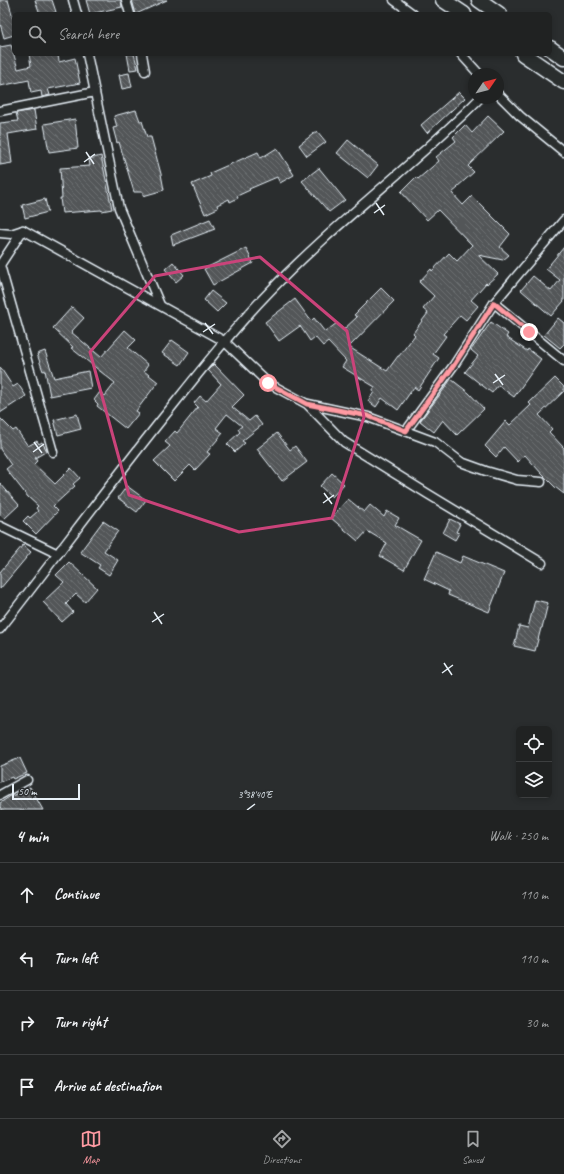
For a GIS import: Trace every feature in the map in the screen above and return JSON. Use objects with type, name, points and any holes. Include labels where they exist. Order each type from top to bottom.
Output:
[{"type":"highway","points":[[443,0],[461,12]]},
{"type":"highway","points":[[479,0],[496,12]]},
{"type":"highway","points":[[552,49],[564,58]]},
{"type":"highway","points":[[526,56],[564,82]]},
{"type":"street","points":[[73,0],[76,12]]},
{"type":"street","points":[[126,0],[129,12]]},
{"type":"street","points":[[394,0],[410,12]]},
{"type":"street","points":[[87,56],[119,208],[160,305]]},
{"type":"street","points":[[142,56],[145,71]]},
{"type":"street","points":[[463,56],[474,68]]},
{"type":"street","points":[[0,111],[95,92]]},
{"type":"street","points":[[504,100],[520,116],[564,152]]},
{"type":"street","points":[[0,629],[224,341],[350,220],[462,121],[476,104]]},
{"type":"street","points":[[406,431],[454,365],[494,303],[564,220]]},
{"type":"street","points":[[23,230],[0,265],[53,452]]},
{"type":"street","points":[[0,233],[11,234],[23,230],[160,305],[224,341],[268,383],[307,404],[368,416],[435,442],[461,462],[517,480],[541,482]]},
{"type":"street","points":[[494,303],[564,361]]},
{"type":"street","points":[[307,404],[344,442],[542,563]]},
{"type":"street","points":[[0,526],[60,551]]},
{"type":"street","points":[[0,795],[27,780]]},
{"type":"highlighted area","points":[[260,257],[347,331],[364,417],[332,518],[239,532],[129,495],[90,352],[155,276]]},
{"type":"building","points":[[0,0],[8,0],[12,14],[12,36],[4,38],[0,23]]},
{"type":"building","points":[[35,0],[52,0],[56,12],[39,12]]},
{"type":"building","points":[[86,0],[121,0],[122,7],[99,12],[89,12]]},
{"type":"building","points":[[132,0],[167,0],[140,12],[135,12]]},
{"type":"building","points":[[11,45],[12,56],[14,56],[18,69],[31,66],[29,56],[58,56],[59,62],[75,58],[80,83],[48,89],[50,95],[42,97],[41,91],[31,93],[29,80],[0,86],[0,47]]},
{"type":"building","points":[[127,56],[135,56],[138,69],[130,70]]},
{"type":"building","points":[[129,73],[132,87],[122,89],[119,75]]},
{"type":"building","points":[[459,92],[465,98],[427,133],[421,125]]},
{"type":"building","points":[[34,110],[37,129],[8,134],[12,163],[0,165],[0,123],[18,121],[16,113]]},
{"type":"building","points":[[136,110],[140,121],[142,121],[147,137],[151,137],[164,190],[143,196],[143,192],[134,192],[119,142],[117,143],[113,128],[117,127],[114,116]]},
{"type":"building","points":[[488,116],[504,131],[468,166],[474,172],[452,193],[463,205],[472,196],[510,234],[500,247],[509,255],[503,260],[478,255],[498,274],[487,284],[486,283],[471,300],[478,306],[466,320],[460,315],[443,334],[446,336],[433,354],[439,358],[418,390],[414,387],[398,410],[382,398],[376,407],[368,401],[374,392],[372,391],[375,387],[342,367],[346,361],[328,342],[323,346],[315,337],[310,341],[300,326],[279,341],[265,322],[295,299],[311,321],[314,318],[325,332],[337,323],[343,330],[357,317],[354,315],[381,288],[394,301],[349,347],[387,371],[415,335],[413,333],[428,313],[423,309],[434,296],[419,282],[449,253],[457,261],[472,245],[438,210],[427,220],[401,192],[416,177],[418,179],[439,161],[436,157],[456,141],[453,137],[465,125],[472,133]]},
{"type":"building","points":[[75,119],[78,148],[49,152],[44,124]]},
{"type":"building","points":[[317,131],[326,142],[307,156],[299,145]]},
{"type":"building","points":[[348,140],[378,165],[368,178],[337,153]]},
{"type":"building","points":[[277,148],[294,175],[280,183],[277,177],[249,189],[250,190],[237,196],[238,198],[230,202],[229,199],[217,205],[218,208],[205,214],[192,184],[211,176],[210,173],[258,152],[261,158]]},
{"type":"building","points":[[101,156],[112,209],[62,213],[60,198],[62,198],[60,168],[90,166],[89,159]]},
{"type":"building","points":[[319,168],[345,200],[329,212],[302,181]]},
{"type":"building","points":[[45,199],[48,212],[25,218],[22,205]]},
{"type":"building","points":[[210,219],[215,229],[173,245],[171,235]]},
{"type":"building","points":[[564,247],[564,301],[551,316],[521,290],[533,276],[551,291],[560,280],[546,269]]},
{"type":"building","points":[[246,248],[253,263],[213,285],[204,269]]},
{"type":"building","points":[[173,262],[184,275],[176,282],[165,269]]},
{"type":"building","points":[[211,291],[226,303],[217,312],[204,300]]},
{"type":"building","points":[[72,307],[84,318],[71,332],[101,357],[125,330],[136,340],[128,348],[148,365],[144,371],[158,382],[136,411],[139,413],[126,429],[97,406],[98,404],[94,400],[100,392],[105,396],[115,383],[71,348],[73,347],[53,328]]},
{"type":"building","points":[[558,318],[564,323],[564,344],[560,348],[544,335]]},
{"type":"building","points":[[491,322],[508,334],[506,337],[527,351],[528,349],[541,359],[514,397],[498,385],[492,393],[465,372],[478,356],[471,350]]},
{"type":"building","points":[[172,340],[189,352],[180,365],[162,353]]},
{"type":"building","points":[[45,351],[54,378],[88,371],[91,388],[50,396],[45,370],[43,371],[37,354]]},
{"type":"building","points":[[214,364],[244,395],[232,407],[249,421],[255,416],[262,425],[242,441],[245,443],[235,452],[227,444],[240,432],[238,429],[242,426],[227,414],[216,428],[223,433],[207,452],[210,454],[195,470],[190,465],[174,481],[154,461],[170,446],[165,442],[175,431],[177,433],[198,407],[194,403],[200,396],[206,401],[221,384],[208,370]]},
{"type":"building","points":[[0,367],[13,387],[18,384],[26,396],[0,413]]},
{"type":"building","points":[[555,378],[564,387],[564,391],[539,415],[552,429],[549,432],[564,448],[564,494],[542,474],[525,455],[518,462],[504,447],[496,457],[485,446],[506,421],[510,425],[531,405],[529,403]]},
{"type":"building","points":[[451,379],[469,393],[484,409],[457,435],[443,420],[434,432],[420,421]]},
{"type":"building","points":[[77,414],[81,429],[58,435],[54,420]]},
{"type":"building","points":[[0,418],[13,431],[16,429],[28,446],[37,441],[39,444],[42,442],[47,451],[35,458],[37,461],[34,464],[55,484],[71,468],[80,478],[73,484],[75,486],[53,506],[58,511],[36,534],[23,521],[28,516],[30,518],[38,511],[36,508],[38,506],[28,497],[6,469],[11,465],[0,449]]},
{"type":"building","points":[[277,433],[290,450],[295,446],[307,462],[282,481],[257,449]]},
{"type":"building","points":[[332,473],[344,484],[332,497],[320,486]]},
{"type":"building","points":[[0,483],[19,505],[4,519],[0,515]]},
{"type":"building","points":[[127,486],[146,500],[137,512],[118,498]]},
{"type":"building","points":[[348,499],[364,512],[370,505],[384,517],[387,511],[399,518],[395,525],[421,540],[404,570],[380,556],[387,543],[367,531],[358,541],[331,518]]},
{"type":"building","points":[[450,519],[460,524],[456,532],[459,533],[455,540],[443,533]]},
{"type":"building","points":[[103,521],[118,531],[104,551],[118,560],[109,575],[98,568],[100,565],[80,552]]},
{"type":"building","points":[[23,545],[31,552],[0,589],[0,572]]},
{"type":"building","points":[[436,552],[460,563],[463,556],[504,573],[489,612],[448,595],[449,591],[424,579]]},
{"type":"building","points":[[69,562],[97,588],[85,602],[76,594],[66,604],[73,612],[62,622],[43,602],[64,582],[56,575]]},
{"type":"building","points":[[535,600],[548,603],[535,651],[514,646],[519,626],[528,628]]},
{"type":"building","points":[[20,758],[27,773],[13,779],[12,777],[0,782],[0,766]]},
{"type":"building","points":[[30,787],[43,810],[2,810],[0,803],[12,795],[13,796]]},
{"type":"route","points":[[268,383],[307,404],[368,416],[406,431],[454,365],[494,303],[529,332]]}]
